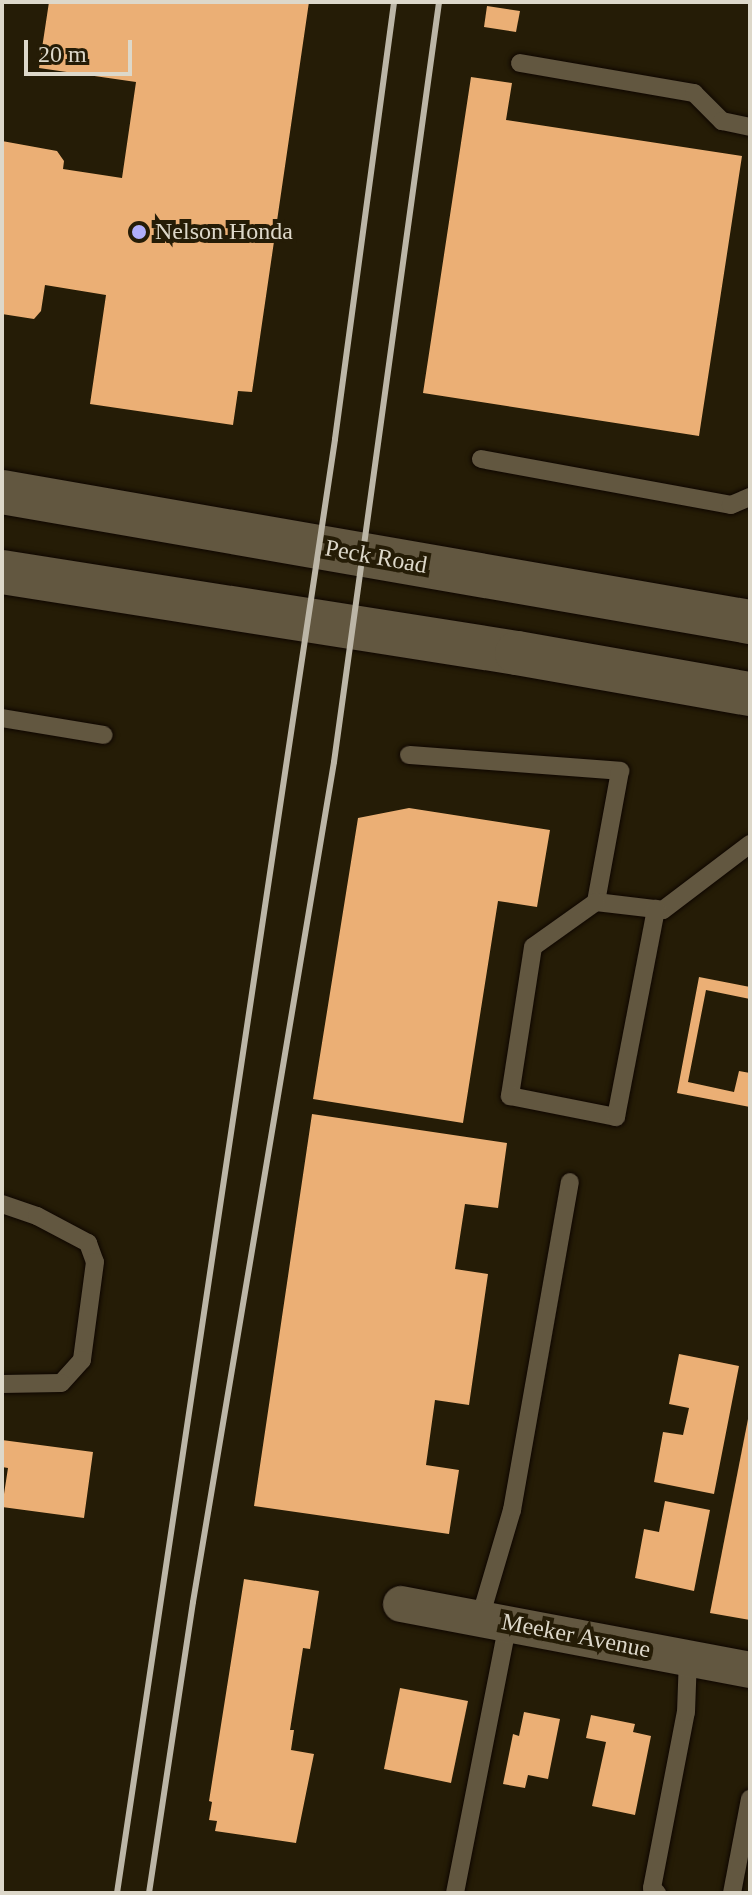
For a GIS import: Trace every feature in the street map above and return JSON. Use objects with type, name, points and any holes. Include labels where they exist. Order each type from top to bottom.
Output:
[{"type":"main road","name":"Peck Road","points":[[2,492],[750,622]]},
{"type":"main road","points":[[2,572],[517,653],[750,694]]},
{"type":"street","name":"Meeker Avenue","points":[[401,1604],[750,1670]]},
{"type":"lane","points":[[520,63],[694,93],[722,121],[750,127]]},
{"type":"lane","points":[[481,459],[731,505],[750,497]]},
{"type":"lane","points":[[2,718],[104,735]]},
{"type":"lane","points":[[409,755],[620,771],[596,902]]},
{"type":"lane","points":[[656,909],[616,1117],[510,1096],[533,947],[596,902],[656,909],[663,910],[750,844]]},
{"type":"lane","points":[[455,1893],[494,1621],[570,1182]]},
{"type":"lane","points":[[2,1204],[37,1216],[88,1243],[95,1262],[82,1360],[61,1383],[2,1384]]},
{"type":"lane","points":[[657,1893],[652,1888],[686,1712],[688,1657]]},
{"type":"lane","points":[[732,1893],[750,1799]]},
{"type":"building","name":"Nelson Honda","points":[[49,2],[309,2],[252,392],[238,391],[233,425],[90,404],[106,295],[45,285],[41,311],[34,319],[2,314],[2,141],[57,151],[64,161],[63,169],[122,178],[136,82],[39,68]]},
{"type":"building","points":[[487,6],[520,11],[516,32],[484,27]]},
{"type":"building","points":[[471,77],[512,83],[506,120],[742,156],[699,436],[423,393]]},
{"type":"building","points":[[409,808],[550,830],[537,907],[498,901],[463,1123],[313,1099],[358,818]]},
{"type":"building","points":[[699,977],[750,987],[750,999],[706,990],[688,1082],[734,1092],[739,1071],[750,1073],[750,1107],[677,1093]]},
{"type":"building","points":[[312,1114],[507,1143],[498,1208],[465,1204],[455,1269],[488,1274],[469,1405],[435,1400],[426,1465],[459,1470],[449,1534],[254,1506]]},
{"type":"building","points":[[679,1354],[739,1366],[714,1494],[654,1482],[663,1432],[683,1435],[689,1408],[669,1404]]},
{"type":"building","points":[[750,1414],[750,1620],[710,1613]]},
{"type":"building","points":[[2,1440],[93,1452],[84,1518],[2,1507],[8,1468],[2,1467]]},
{"type":"building","points":[[665,1501],[710,1510],[694,1591],[635,1578],[644,1529],[659,1532]]},
{"type":"building","points":[[244,1579],[319,1591],[310,1649],[303,1648],[290,1730],[294,1730],[291,1750],[314,1754],[296,1843],[215,1831],[217,1821],[209,1820],[212,1802],[209,1801]]},
{"type":"building","points":[[400,1688],[468,1701],[451,1783],[384,1769]]},
{"type":"building","points":[[524,1712],[560,1719],[548,1779],[528,1775],[525,1788],[503,1784],[513,1734],[519,1736]]},
{"type":"building","points":[[591,1715],[635,1724],[633,1732],[651,1736],[635,1815],[592,1806],[606,1742],[586,1738]]},
{"type":"railway","points":[[117,1893],[335,439],[394,2]]},
{"type":"railway","points":[[149,1893],[193,1602],[334,762],[439,2]]},
{"type":"place","name":"Nelson Honda","points":[[139,232]]}]
